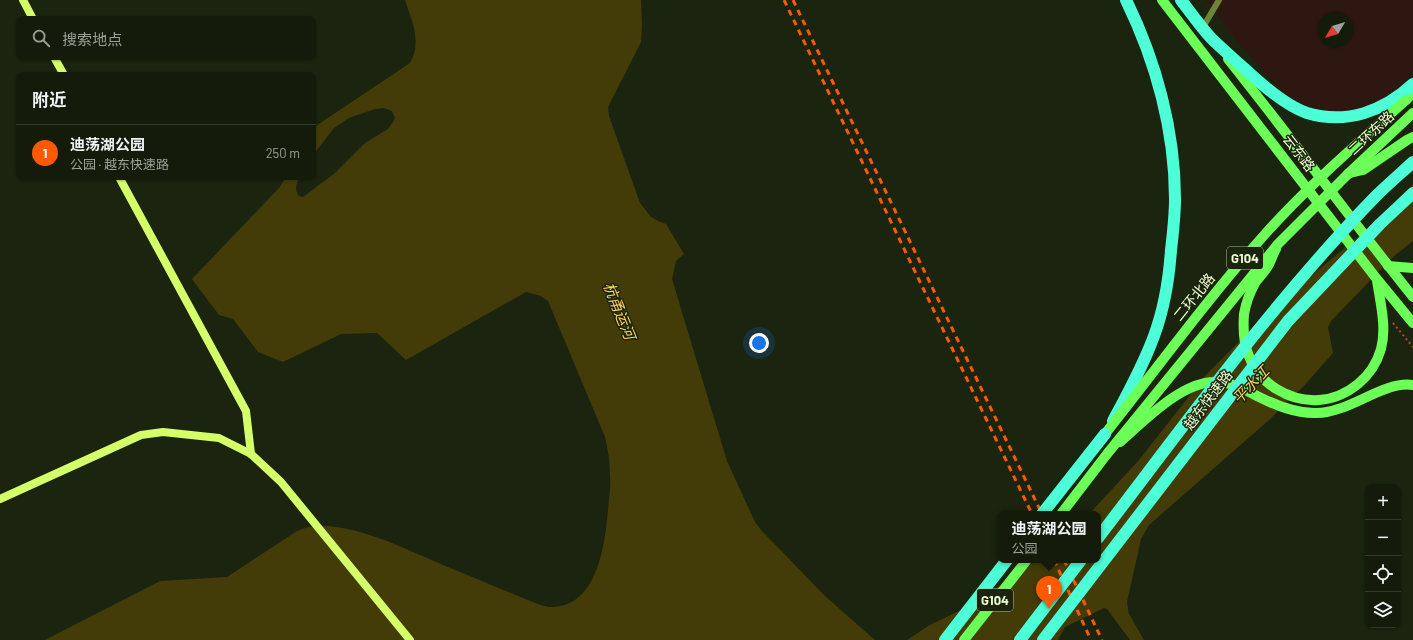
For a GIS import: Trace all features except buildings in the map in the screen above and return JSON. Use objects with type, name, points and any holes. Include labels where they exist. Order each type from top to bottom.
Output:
[{"type":"highway","points":[[1105,434],[1141,368],[1154,336],[1163,304],[1170,264],[1175,198],[1173,161],[1169,132],[1161,96],[1148,52],[1126,0]]},
{"type":"highway","points":[[1181,0],[1211,38],[1263,85],[1284,101],[1306,113],[1331,118],[1357,116],[1384,106],[1413,84]]},
{"type":"highway","name":"越东快速路","points":[[1101,534],[1271,314],[1317,259],[1365,207],[1413,162]]},
{"type":"highway","name":"越东快速路","points":[[1043,640],[1288,321],[1380,224],[1413,193]]},
{"type":"highway","name":"二环北路","points":[[1044,511],[1105,434]]},
{"type":"highway","name":"G104","points":[[944,640],[1005,563]]},
{"type":"highway","points":[[1020,640],[1079,563]]},
{"type":"main road","name":"云东路","points":[[1162,0],[1350,242],[1376,278],[1413,323]]},
{"type":"main road","name":"云东路","points":[[1211,38],[1266,106],[1362,233],[1413,297]]},
{"type":"main road","name":"二环北路","points":[[1105,434],[1212,297],[1266,233],[1308,189],[1409,96]]},
{"type":"main road","name":"二环东路","points":[[1348,174],[1413,113]]},
{"type":"main road","points":[[1348,174],[1363,170],[1413,137]]},
{"type":"main road","name":"G104","points":[[1063,511],[1107,454],[1278,244],[1348,174]]},
{"type":"main road","points":[[1278,244],[1268,265],[1255,282],[1248,296],[1244,313],[1243,329],[1249,357],[1257,371],[1268,383],[1282,393],[1303,399],[1319,400],[1334,397],[1349,391],[1365,378],[1376,364],[1381,349],[1384,326],[1376,278]]},
{"type":"main road","points":[[1388,266],[1413,268]]},
{"type":"main road","points":[[1107,454],[1160,407],[1184,392],[1199,385],[1216,382],[1231,384],[1274,404],[1292,410],[1316,413],[1339,409],[1389,388],[1413,385]]},
{"type":"main road","name":"G104","points":[[964,640],[1025,563]]},
{"type":"street","points":[[23,0],[31,16]]},
{"type":"street","points":[[56,60],[62,72]]},
{"type":"street","points":[[121,180],[246,412],[251,454]]},
{"type":"street","points":[[0,499],[141,435],[164,432],[219,438],[251,454],[281,482],[410,640]]},
{"type":"lane","points":[[1202,27],[1219,0]]},
{"type":"path","points":[[1381,308],[1413,347]]},
{"type":"shaded area","points":[[1206,0],[1413,0],[1413,74],[1400,87],[1385,97],[1371,105],[1356,110],[1340,112],[1324,111],[1307,106],[1290,97],[1272,82],[1242,47]]},
{"type":"water","name":"杭甬运河","points":[[405,0],[641,0],[641,42],[608,107],[609,116],[640,203],[651,217],[666,224],[684,254],[676,261],[672,279],[727,461],[755,522],[761,530],[825,596],[875,640],[45,640],[160,581],[227,577],[297,531],[313,527],[331,526],[370,535],[546,606],[551,607],[567,604],[579,597],[589,585],[596,571],[601,555],[607,523],[610,488],[609,456],[605,437],[548,301],[541,296],[526,292],[406,360],[377,333],[341,334],[283,362],[258,352],[233,319],[219,315],[192,279],[279,188],[284,180],[299,180],[296,189],[297,193],[299,196],[303,197],[335,173],[365,143],[388,129],[395,118],[392,111],[384,108],[375,109],[349,118],[334,128],[316,151],[316,126],[410,63],[414,55],[416,39]]},
{"type":"water","name":"平水江","points":[[1413,184],[1413,241],[1394,256],[1331,321],[1328,327],[1333,353],[1303,387],[1269,420],[1149,525],[1141,539],[1127,602],[1129,614],[1144,640],[1130,640],[1107,609],[1104,608],[1065,627],[1058,640],[907,640],[928,626],[961,610],[1033,563],[1101,563],[1101,511],[1092,511],[1139,460],[1205,376],[1267,313],[1379,219]]},
{"type":"railway","points":[[784,0],[1031,511]]},
{"type":"railway","points":[[793,0],[1041,511]]},
{"type":"railway","points":[[1055,563],[1091,640]]},
{"type":"railway","points":[[1065,563],[1102,640]]},
{"type":"place","name":"迪荡湖公园","points":[[1049,609]]}]
